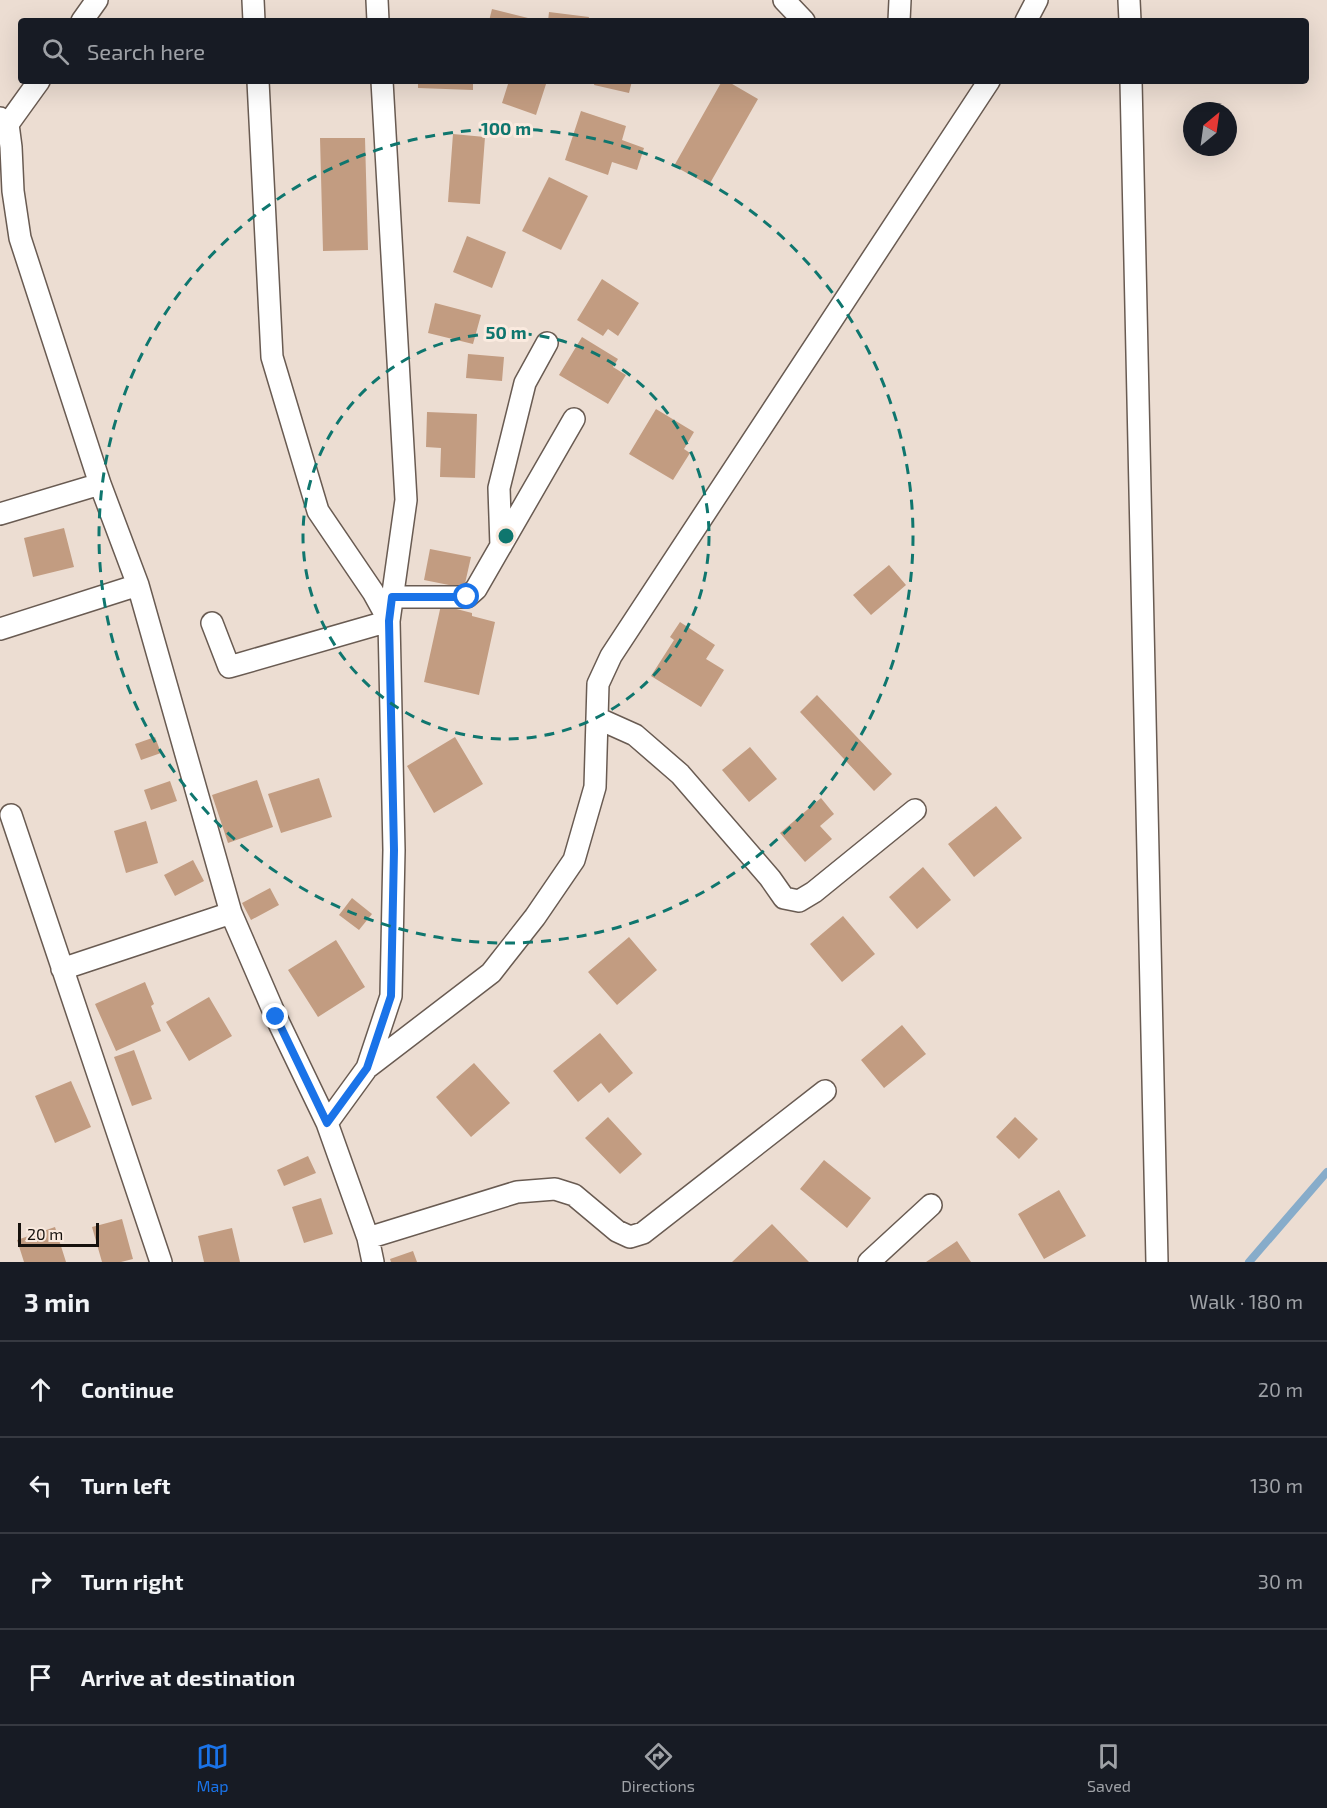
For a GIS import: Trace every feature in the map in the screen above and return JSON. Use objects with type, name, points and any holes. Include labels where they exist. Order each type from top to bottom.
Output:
[{"type":"street","points":[[84,18],[97,0]]},
{"type":"street","points":[[253,0],[254,18]]},
{"type":"street","points":[[377,0],[378,18]]},
{"type":"street","points":[[784,0],[801,18]]},
{"type":"street","points":[[899,18],[900,0]]},
{"type":"street","points":[[1027,18],[1036,0]]},
{"type":"street","points":[[1129,0],[1130,18]]},
{"type":"street","points":[[36,84],[4,121],[11,147],[12,191],[20,238],[100,484],[138,585],[231,914],[276,1017],[327,1123],[368,1238],[373,1262]]},
{"type":"street","points":[[258,84],[272,357],[318,511],[389,621]]},
{"type":"street","points":[[367,1068],[391,996],[394,850],[389,621],[406,500],[382,84]]},
{"type":"street","points":[[327,1123],[367,1068],[491,973],[535,917],[574,860],[595,787],[598,684],[611,656],[987,84]]},
{"type":"street","points":[[1131,84],[1157,1262]]},
{"type":"street","points":[[501,546],[500,488],[525,383],[547,343]]},
{"type":"street","points":[[392,597],[467,597],[480,584],[574,419]]},
{"type":"street","points":[[0,514],[100,484]]},
{"type":"street","points":[[0,629],[138,585]]},
{"type":"street","points":[[212,623],[229,667],[389,621]]},
{"type":"street","points":[[597,718],[635,735],[680,774],[770,878],[784,898],[799,901],[814,892],[915,810]]},
{"type":"street","points":[[11,815],[161,1262]]},
{"type":"street","points":[[62,969],[231,914]]},
{"type":"street","points":[[368,1238],[517,1192],[555,1189],[574,1195],[617,1231],[630,1237],[643,1233],[825,1091]]},
{"type":"street","points":[[869,1262],[931,1205]]},
{"type":"building","points":[[492,9],[528,18],[490,18]]},
{"type":"building","points":[[549,12],[589,17],[589,18],[548,18]]},
{"type":"building","points":[[418,84],[473,84],[473,90],[418,88]]},
{"type":"building","points":[[508,84],[546,84],[536,115],[502,103]]},
{"type":"building","points":[[594,84],[631,84],[629,93]]},
{"type":"building","points":[[720,84],[732,84],[758,99],[709,185],[674,166]]},
{"type":"building","points":[[581,111],[626,126],[622,140],[644,148],[637,170],[612,162],[608,175],[565,160]]},
{"type":"building","points":[[453,134],[485,137],[480,204],[448,202]]},
{"type":"building","points":[[320,138],[365,138],[368,250],[323,251]]},
{"type":"building","points":[[549,177],[588,196],[561,250],[522,231]]},
{"type":"building","points":[[467,236],[506,252],[492,288],[453,272]]},
{"type":"building","points":[[602,279],[639,303],[618,336],[608,329],[603,336],[577,320]]},
{"type":"building","points":[[435,303],[481,315],[473,344],[428,333]]},
{"type":"building","points":[[582,337],[618,359],[613,367],[626,375],[608,404],[559,375]]},
{"type":"building","points":[[468,354],[504,357],[502,381],[466,378]]},
{"type":"building","points":[[656,409],[694,432],[684,449],[690,453],[673,480],[629,454]]},
{"type":"building","points":[[427,412],[477,414],[475,478],[440,477],[441,448],[426,447]]},
{"type":"building","points":[[64,528],[74,567],[33,577],[24,538]]},
{"type":"building","points":[[430,549],[471,557],[464,588],[424,580]]},
{"type":"building","points":[[889,565],[906,585],[871,615],[853,595]]},
{"type":"building","points":[[441,605],[495,622],[479,695],[424,682]]},
{"type":"building","points":[[680,622],[715,645],[706,659],[724,670],[701,707],[651,676],[674,640],[670,637]]},
{"type":"building","points":[[817,695],[892,774],[874,791],[800,712]]},
{"type":"building","points":[[155,737],[161,753],[141,760],[135,744]]},
{"type":"building","points":[[455,737],[483,784],[434,813],[407,766]]},
{"type":"building","points":[[750,747],[777,779],[749,802],[722,770]]},
{"type":"building","points":[[319,778],[332,817],[281,833],[268,794]]},
{"type":"building","points":[[257,780],[273,827],[228,843],[212,795]]},
{"type":"building","points":[[170,781],[177,801],[151,810],[144,790]]},
{"type":"building","points":[[821,798],[834,814],[820,826],[832,839],[805,862],[780,833]]},
{"type":"building","points":[[996,806],[1022,838],[974,877],[948,844]]},
{"type":"building","points":[[146,821],[158,863],[126,873],[114,831]]},
{"type":"building","points":[[193,860],[204,881],[175,896],[164,875]]},
{"type":"building","points":[[923,867],[951,900],[917,929],[889,897]]},
{"type":"building","points":[[270,888],[279,905],[251,920],[242,903]]},
{"type":"building","points":[[352,898],[372,914],[359,930],[339,915]]},
{"type":"building","points":[[843,916],[875,954],[842,982],[810,944]]},
{"type":"building","points":[[629,937],[657,970],[617,1005],[588,972]]},
{"type":"building","points":[[336,940],[365,987],[318,1017],[288,970]]},
{"type":"building","points":[[145,982],[161,1031],[116,1051],[95,1004]]},
{"type":"building","points":[[209,997],[232,1036],[189,1061],[166,1022]]},
{"type":"building","points":[[902,1025],[926,1054],[884,1088],[861,1060]]},
{"type":"building","points":[[600,1033],[633,1073],[609,1093],[601,1083],[578,1102],[553,1071]]},
{"type":"building","points":[[134,1050],[152,1099],[132,1106],[114,1057]]},
{"type":"building","points":[[474,1063],[510,1103],[471,1137],[436,1097]]},
{"type":"building","points":[[71,1081],[91,1127],[55,1143],[35,1096]]},
{"type":"building","points":[[608,1117],[642,1154],[620,1174],[585,1138]]},
{"type":"building","points":[[1015,1117],[1038,1139],[1019,1159],[996,1137]]},
{"type":"building","points":[[308,1156],[316,1173],[284,1186],[277,1170]]},
{"type":"building","points":[[824,1160],[871,1198],[847,1228],[800,1189]]},
{"type":"building","points":[[1059,1190],[1086,1236],[1044,1259],[1018,1214]]},
{"type":"building","points":[[321,1198],[333,1234],[304,1243],[292,1207]]},
{"type":"building","points":[[122,1219],[133,1259],[121,1262],[102,1262],[92,1227]]},
{"type":"building","points":[[772,1224],[809,1262],[732,1262]]},
{"type":"building","points":[[55,1227],[66,1262],[24,1262],[17,1240]]},
{"type":"building","points":[[232,1228],[240,1262],[204,1262],[198,1236]]},
{"type":"building","points":[[957,1241],[971,1262],[926,1262]]},
{"type":"building","points":[[413,1251],[417,1262],[391,1262],[390,1259]]},
{"type":"waterway","points":[[1249,1262],[1327,1172]]},
{"type":"route","points":[[276,1017],[327,1123],[367,1068],[391,996],[394,850],[389,621],[392,597],[467,597]]}]
